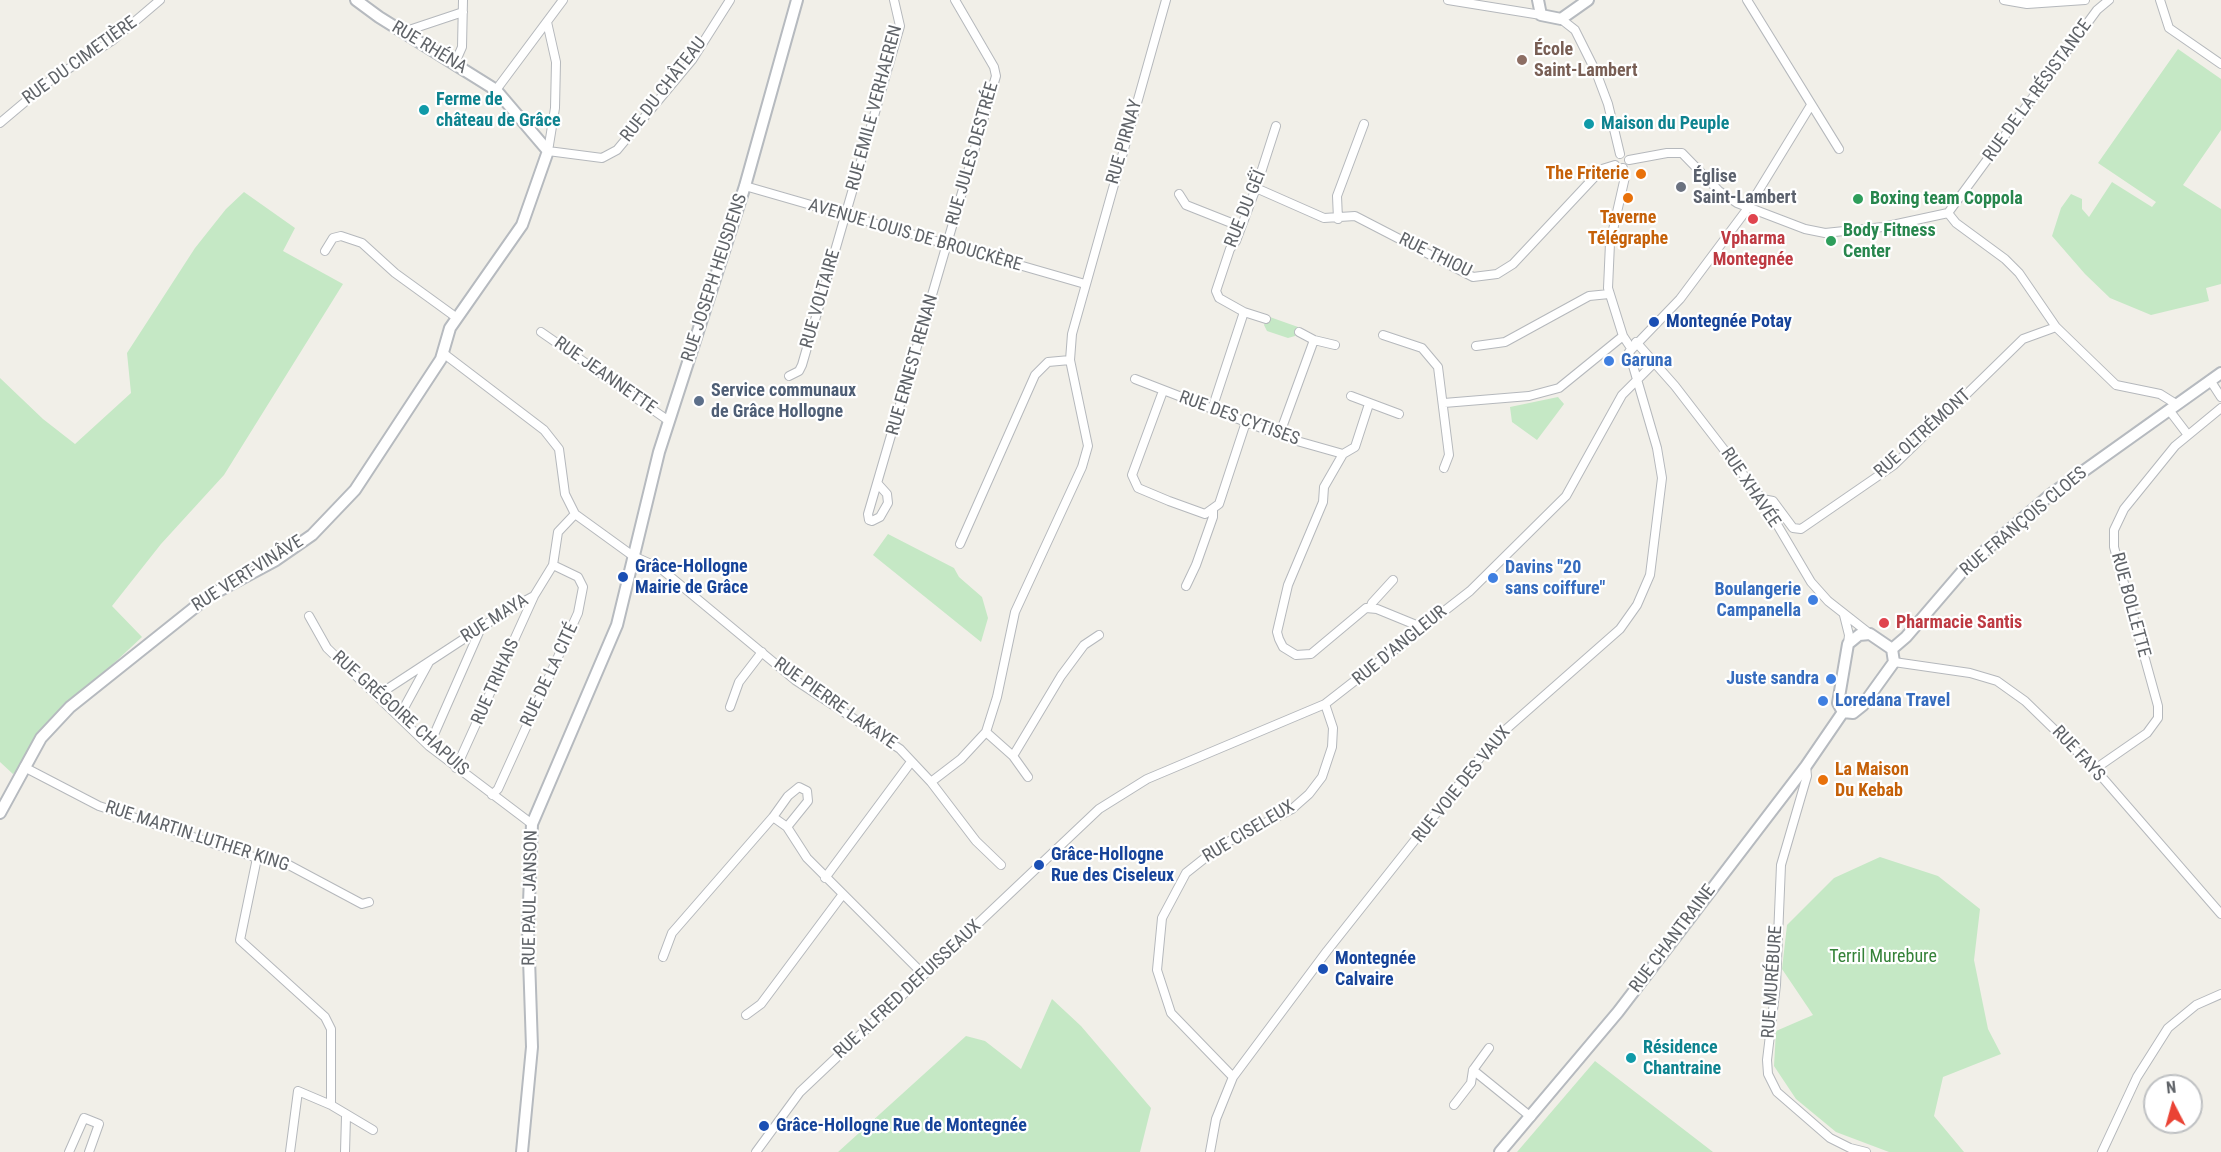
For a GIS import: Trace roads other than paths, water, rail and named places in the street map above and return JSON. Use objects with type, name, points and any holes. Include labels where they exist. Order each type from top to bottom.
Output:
[{"type":"street","name":"RUE DU CIMETIÈRE","points":[[0,123],[51,80],[113,40],[160,0]]},
{"type":"street","name":"RUE RHÉNA","points":[[356,0],[496,90],[548,151]]},
{"type":"street","points":[[456,63],[462,47],[463,0]]},
{"type":"street","points":[[496,90],[563,0]]},
{"type":"street","name":"RUE DU CHÂTEAU","points":[[548,151],[602,158],[617,150],[692,60],[730,0]]},
{"type":"street","name":"RUE JOSEPH HEUSDENS","points":[[633,556],[669,421],[745,186],[797,0]]},
{"type":"street","name":"RUE EMILE VERHAEREN","points":[[845,216],[900,26],[894,0]]},
{"type":"street","name":"RUE JULES DESTRÉE","points":[[947,246],[996,76],[994,67],[955,0]]},
{"type":"street","name":"RUE PIRNAY","points":[[986,732],[997,697],[1015,612],[1082,467],[1088,446],[1070,360],[1074,322],[1166,0]]},
{"type":"street","points":[[1448,0],[1561,19],[1575,30],[1596,72],[1608,104],[1620,154]]},
{"type":"street","points":[[1538,0],[1542,15]]},
{"type":"street","points":[[1561,19],[1588,0]]},
{"type":"street","points":[[1747,0],[1839,150]]},
{"type":"street","points":[[2004,0],[2027,4],[2086,0],[2097,10]]},
{"type":"street","name":"RUE DE LA RÉSISTANCE","points":[[1948,213],[2097,10],[2109,0]]},
{"type":"street","points":[[2160,0],[2169,28],[2221,63]]},
{"type":"street","points":[[403,32],[463,12]]},
{"type":"street","points":[[547,22],[556,62],[555,108],[548,151]]},
{"type":"street","points":[[1620,154],[1616,157],[1625,177],[1607,267],[1609,294],[1623,336],[1632,347],[1680,299],[1748,208],[1811,105]]},
{"type":"street","points":[[1338,219],[1337,196],[1364,124]]},
{"type":"street","name":"RUE DU GÉÏ","points":[[1244,312],[1219,298],[1216,291],[1217,281],[1256,188],[1276,126]]},
{"type":"street","name":"RUE VERT-VINÂVE","points":[[0,813],[40,738],[70,707],[210,596],[276,560],[312,535],[355,490],[443,353],[450,328],[522,225],[543,173],[548,151]]},
{"type":"street","points":[[1619,166],[1629,160],[1666,153],[1682,153],[1719,191],[1748,208],[1825,233],[1883,227],[1948,213],[1956,223],[2005,259],[2019,273],[2056,327],[2116,385],[2160,394],[2172,407],[2188,435]]},
{"type":"street","points":[[1620,154],[1629,160]]},
{"type":"street","name":"RUE THIOU","points":[[1256,188],[1324,218],[1338,219],[1355,216],[1473,277],[1497,274],[1513,264],[1602,169],[1619,166]]},
{"type":"street","name":"AVENUE LOUIS DE BROUCKÈRE","points":[[745,186],[1085,285]]},
{"type":"street","points":[[1179,194],[1186,205],[1239,226]]},
{"type":"street","name":"RUE VOLTAIRE","points":[[789,376],[799,371],[802,365],[845,216]]},
{"type":"street","points":[[326,251],[333,238],[341,236],[356,240],[457,318]]},
{"type":"street","name":"RUE ERNEST RENAN","points":[[878,484],[947,246]]},
{"type":"street","points":[[1476,346],[1505,342],[1589,296],[1609,294]]},
{"type":"street","points":[[1212,409],[1244,312],[1266,319]]},
{"type":"street","name":"RUE OLTRÉMONT","points":[[1762,499],[1773,501],[1793,528],[1801,529],[1894,465],[2023,339],[2056,327]]},
{"type":"street","name":"RUE JEANNETTE","points":[[541,332],[669,421]]},
{"type":"street","points":[[1299,332],[1314,340],[1335,345]]},
{"type":"street","points":[[1383,335],[1422,348],[1438,367],[1449,455],[1444,468]]},
{"type":"street","points":[[1444,403],[1529,396],[1559,388],[1623,336]]},
{"type":"street","points":[[1280,433],[1314,340]]},
{"type":"street","name":"RUE XHAVÉE","points":[[1632,347],[1675,386],[1762,499],[1811,582],[1844,615],[1870,634]]},
{"type":"street","name":"RUE VOIE DES VAUX","points":[[1210,1152],[1216,1119],[1233,1077],[1327,951],[1495,739],[1620,629],[1637,605],[1650,575],[1662,478],[1657,448],[1637,378],[1632,347]]},
{"type":"street","points":[[443,353],[544,430],[559,449],[565,494],[575,514]]},
{"type":"street","points":[[960,544],[1035,375],[1048,362],[1070,360]]},
{"type":"street","name":"RUE D'ANGLEUR","points":[[1071,837],[1099,809],[1147,779],[1325,704],[1470,591],[1566,496],[1613,408],[1637,378],[1653,364]]},
{"type":"street","name":"RUE FRANÇOIS CLOES","points":[[1893,649],[1967,566],[2050,495],[2221,373]]},
{"type":"street","name":"RUE DES CYTISES","points":[[1135,380],[1315,447],[1343,454]]},
{"type":"street","points":[[2210,380],[2221,397]]},
{"type":"street","points":[[1163,391],[1132,475],[1138,488],[1169,501],[1206,514],[1219,504],[1246,422]]},
{"type":"street","points":[[1352,396],[1399,414]]},
{"type":"street","points":[[1369,404],[1355,447],[1343,454],[1324,487],[1323,502],[1306,547],[1297,561],[1288,585],[1284,610],[1277,632],[1283,647],[1296,655],[1311,654],[1366,608],[1421,627]]},
{"type":"street","name":"RUE BOLLETTE","points":[[2095,769],[2147,733],[2158,718],[2158,705],[2114,547],[2114,530],[2124,509],[2175,446],[2221,408]]},
{"type":"street","points":[[1186,586],[1213,517],[1213,509]]},
{"type":"street","name":"RUE PIERRE LAKAYE","points":[[575,514],[633,556],[660,568],[795,680],[900,749],[931,782],[976,842],[1001,865]]},
{"type":"street","name":"RUE MAYA","points":[[378,695],[534,596],[553,566],[558,532],[575,514]]},
{"type":"street","name":"RUE PAUL JANSON","points":[[522,1152],[532,1047],[528,929],[532,824],[617,625],[633,556]]},
{"type":"street","name":"RUE DE LA CITÉ","points":[[492,795],[498,789],[578,613],[583,587],[578,577],[553,566]]},
{"type":"street","points":[[1370,608],[1393,580]]},
{"type":"street","name":"RUE TRIHAIS","points":[[456,768],[534,596]]},
{"type":"street","points":[[1844,615],[1849,634],[1838,703],[1843,712],[1853,713],[1863,705],[1894,662],[1893,649],[1870,634],[1859,635],[1848,644]]},
{"type":"street","name":"RUE GRÉGOIRE CHAPUIS","points":[[309,616],[327,648],[429,746],[532,824]]},
{"type":"street","points":[[429,746],[481,629]]},
{"type":"street","points":[[1014,756],[1061,676],[1084,645],[1099,635]]},
{"type":"street","name":"RUE PIERRE LAKAYE","points":[[730,707],[740,682],[762,652]]},
{"type":"street","points":[[399,717],[430,660]]},
{"type":"street","name":"RUE FAYS","points":[[1894,662],[1970,673],[1997,681],[2049,722],[2095,769],[2221,914]]},
{"type":"street","name":"RUE CISELEUX","points":[[1233,1077],[1171,1013],[1157,970],[1162,918],[1186,873],[1220,846],[1292,809],[1309,794],[1322,777],[1332,747],[1333,729],[1325,704]]},
{"type":"street","name":"RUE CHANTRAINE","points":[[1500,1152],[1618,1012],[1808,762],[1843,712]]},
{"type":"street","points":[[931,782],[961,759],[986,732],[1014,756],[1028,777]]},
{"type":"street","points":[[825,878],[911,762]]},
{"type":"street","name":"RUE MURÉBURE","points":[[1808,762],[1807,776],[1781,865],[1776,985],[1767,1060],[1768,1074],[1777,1092],[1830,1138],[1850,1148],[1866,1152]]},
{"type":"street","name":"RUE MARTIN LUTHER KING","points":[[24,767],[99,806],[257,858],[287,864],[362,904],[369,902]]},
{"type":"street","points":[[663,957],[672,933],[773,817],[788,796],[799,787],[807,791],[808,801],[787,826]]},
{"type":"street","points":[[773,817],[787,826],[807,858],[825,878],[923,974]]},
{"type":"street","name":"RUE ALFRED DEFUISSEAUX","points":[[756,1152],[800,1092],[1071,837]]},
{"type":"street","points":[[257,858],[240,940],[325,1017],[331,1029],[332,1105]]},
{"type":"street","points":[[746,1015],[761,1004],[843,894]]},
{"type":"street","points":[[2102,1152],[2137,1077],[2168,1028],[2196,1005],[2221,994]]},
{"type":"street","points":[[1454,1105],[1471,1083],[1473,1070],[1489,1048]]},
{"type":"street","points":[[1473,1070],[1531,1117]]},
{"type":"street","points":[[290,1152],[298,1091],[332,1105],[346,1116],[373,1130]]},
{"type":"street","points":[[345,1152],[346,1116]]},
{"type":"street","points":[[69,1152],[84,1118],[99,1124],[89,1152]]},
{"type":"place","name":"École Saint-Lambert","points":[[1522,60]]},
{"type":"place","name":"Ferme de château de Grâce","points":[[424,110]]},
{"type":"place","name":"Maison du Peuple","points":[[1589,124]]},
{"type":"place","name":"The Friterie","points":[[1641,174]]},
{"type":"place","name":"Église Saint-Lambert","points":[[1681,187]]},
{"type":"place","name":"Taverne Télégraphe","points":[[1628,198]]},
{"type":"place","name":"Boxing team Coppola","points":[[1858,199]]},
{"type":"place","name":"Vpharma Montegnée","points":[[1753,219]]},
{"type":"place","name":"Body Fitness Center","points":[[1831,241]]},
{"type":"place","name":"Montegnée Potay","points":[[1654,322]]},
{"type":"place","name":"Garuna","points":[[1609,361]]},
{"type":"place","name":"Service communaux de Grâce Hollogne","points":[[699,401]]},
{"type":"place","name":"Grâce-Hollogne Mairie de Grâce","points":[[623,577]]},
{"type":"place","name":"Davins \"20 sans coiffure\"","points":[[1493,578]]},
{"type":"place","name":"Boulangerie Campanella","points":[[1813,600]]},
{"type":"place","name":"Pharmacie Santis","points":[[1884,623]]},
{"type":"place","name":"Juste sandra","points":[[1831,679]]},
{"type":"place","name":"Loredana Travel","points":[[1823,701]]},
{"type":"place","name":"La Maison Du Kebab","points":[[1823,780]]},
{"type":"place","name":"Grâce-Hollogne Rue des Ciseleux","points":[[1039,865]]},
{"type":"place","name":"Montegnée Calvaire","points":[[1323,969]]},
{"type":"place","name":"Résidence Chantraine","points":[[1631,1058]]},
{"type":"place","name":"Grâce-Hollogne Rue de Montegnée","points":[[764,1126]]},
{"type":"park label","name":"Terril Murebure","points":[[1883,957]]}]
